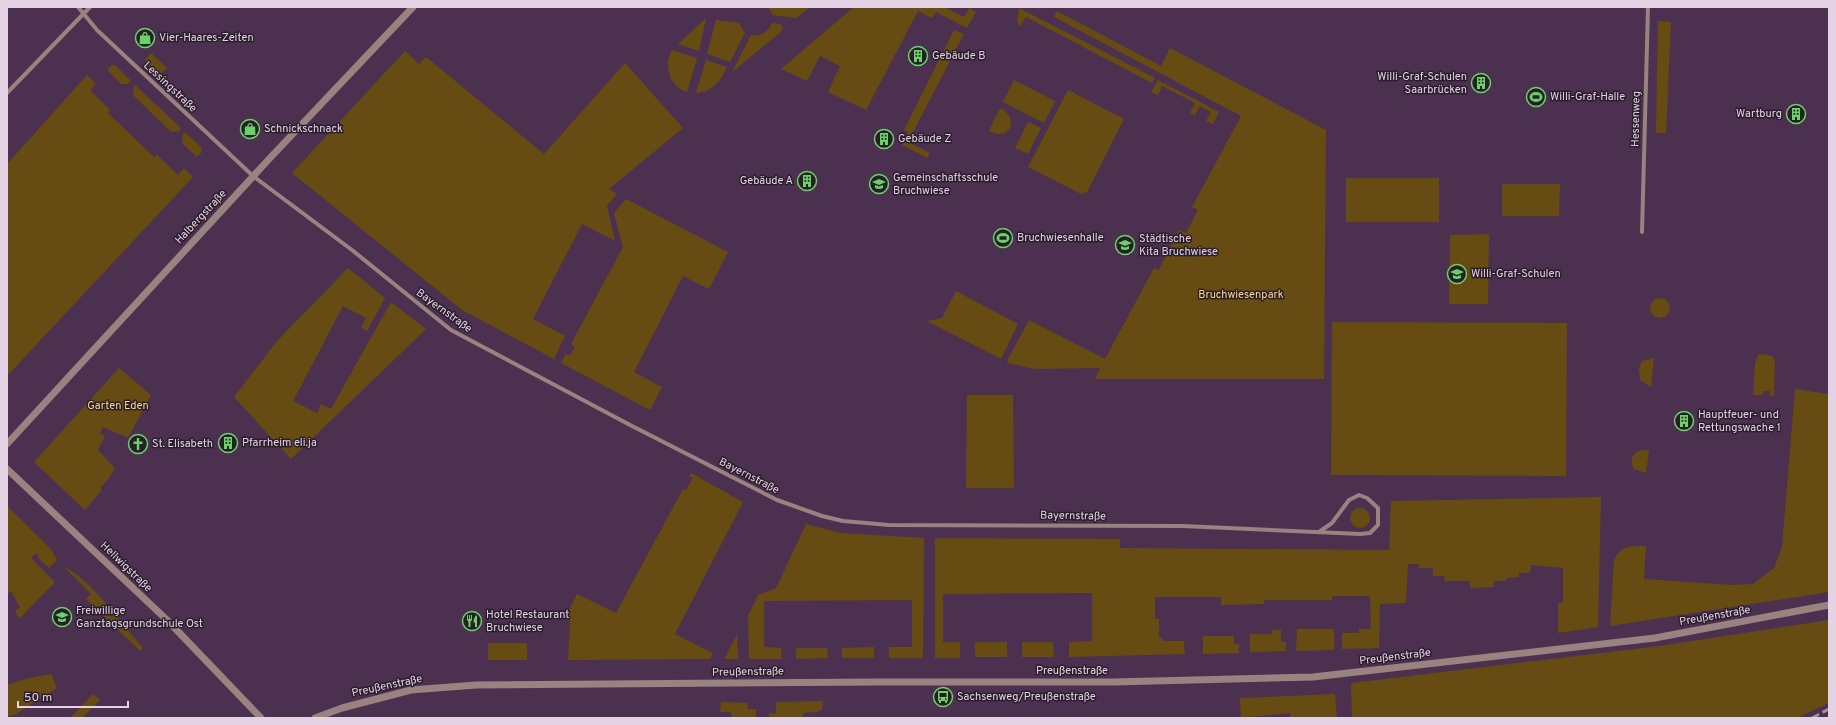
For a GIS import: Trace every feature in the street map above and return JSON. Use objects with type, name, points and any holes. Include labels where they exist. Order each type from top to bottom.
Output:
[{"type":"street","name":"Lessingstraße","points":[[78,7],[97,30],[253,176]]},
{"type":"street","points":[[7,93],[90,7]]},
{"type":"street","name":"Halbergstraße","points":[[7,444],[253,176],[413,7]]},
{"type":"street","name":"Hessenweg","points":[[1642,232],[1648,7]]},
{"type":"street","name":"Bayernstraße","points":[[253,176],[306,214],[451,330],[739,482],[783,503],[807,512],[843,521],[889,525],[1183,526],[1360,534],[1370,533],[1378,525],[1378,508],[1367,498],[1359,495],[1349,500],[1332,523],[1319,532]]},
{"type":"street","name":"Hellwigstraße","points":[[7,469],[167,620],[261,718]]},
{"type":"street","name":"Preußenstraße","points":[[315,718],[342,708],[411,690],[476,685],[1114,682],[1313,677],[1655,638],[1829,605]]},
{"type":"green space","points":[[768,7],[811,7],[796,18],[773,15]]},
{"type":"green space","points":[[854,7],[944,7],[964,17],[969,8],[976,12],[967,28],[936,12],[932,18],[918,11],[866,110],[828,92],[840,66],[820,56],[807,81],[781,69]]},
{"type":"green space","points":[[1019,8],[1155,78],[1152,83],[1026,17],[1020,27],[1017,21]]},
{"type":"green space","name":"Bruchwiesenpark","points":[[1057,11],[1161,66],[1170,48],[1326,130],[1324,379],[1095,379],[1100,368],[1035,369],[1008,363],[1007,361],[1029,320],[1105,359],[1154,268],[1159,270],[1179,230],[1186,233],[1198,210],[1192,207],[1241,116],[1054,17]]},
{"type":"green space","points":[[706,18],[699,51],[678,44]]},
{"type":"green space","points":[[716,20],[739,23],[745,33],[730,62],[707,54]]},
{"type":"green space","points":[[1658,21],[1671,22],[1666,133],[1656,133]]},
{"type":"green space","points":[[772,23],[780,24],[783,27],[781,32],[732,72],[751,35],[764,33]]},
{"type":"green space","points":[[954,30],[964,34],[908,142],[930,153],[927,158],[902,145],[908,132],[904,130]]},
{"type":"green space","points":[[672,50],[697,58],[687,92],[676,86],[672,81],[668,69],[668,63]]},
{"type":"green space","points":[[405,51],[419,64],[426,57],[544,154],[625,63],[683,128],[609,189],[617,194],[607,206],[615,241],[582,224],[533,319],[565,336],[554,359],[462,310],[292,173]]},
{"type":"green space","points":[[151,53],[167,68],[160,74],[145,60]]},
{"type":"green space","points":[[706,60],[727,67],[715,85],[707,91],[696,93]]},
{"type":"green space","points":[[112,65],[115,65],[131,81],[128,84],[121,84],[107,70]]},
{"type":"green space","points":[[87,75],[96,84],[90,90],[110,110],[108,113],[154,157],[157,155],[178,175],[184,168],[193,177],[7,376],[7,164]]},
{"type":"green space","points":[[1014,80],[1055,101],[1044,123],[1003,102]]},
{"type":"green space","points":[[1158,80],[1219,112],[1213,124],[1206,121],[1211,112],[1200,106],[1195,115],[1190,113],[1195,103],[1162,86],[1158,95],[1151,92]]},
{"type":"green space","points":[[135,85],[181,128],[179,131],[171,132],[134,96],[133,88]]},
{"type":"green space","points":[[1068,90],[1124,119],[1087,192],[1081,194],[1028,167]]},
{"type":"green space","points":[[1000,108],[1010,118],[1011,123],[1010,128],[1007,131],[1002,134],[996,134],[989,131]]},
{"type":"green space","points":[[1028,122],[1041,128],[1028,154],[1015,148]]},
{"type":"green space","points":[[185,132],[202,148],[201,153],[197,157],[182,143],[183,134]]},
{"type":"green space","points":[[1346,178],[1439,178],[1439,222],[1346,222]]},
{"type":"green space","points":[[1502,184],[1560,184],[1559,216],[1502,216]]},
{"type":"green space","points":[[626,199],[728,252],[709,289],[683,276],[634,372],[662,387],[650,410],[561,363],[566,354],[570,356],[575,347],[571,344],[623,247],[614,213]]},
{"type":"green space","points":[[1489,234],[1488,304],[1449,304],[1450,235]]},
{"type":"green space","points":[[348,268],[385,298],[367,331],[361,328],[366,318],[343,306],[293,401],[317,413],[321,404],[331,409],[391,302],[426,329],[291,459],[234,397],[277,341]]},
{"type":"green space","points":[[956,291],[1018,324],[1001,359],[927,321],[942,318]]},
{"type":"green space","points":[[1660,298],[1667,301],[1670,308],[1667,315],[1660,318],[1653,315],[1650,308],[1653,301]]},
{"type":"green space","points":[[1332,322],[1567,323],[1566,476],[1331,475]]},
{"type":"green space","points":[[1763,354],[1772,356],[1775,360],[1774,396],[1770,396],[1770,391],[1763,391],[1763,395],[1753,395],[1755,363],[1758,355]]},
{"type":"green space","points":[[1654,358],[1651,387],[1640,380],[1639,368],[1642,361]]},
{"type":"green space","name":"Garten Eden","points":[[119,368],[151,395],[128,438],[103,427],[100,433],[105,436],[98,450],[115,468],[100,488],[102,490],[85,510],[34,462]]},
{"type":"green space","points":[[1795,389],[1829,394],[1829,592],[1610,626],[1614,561],[1619,552],[1623,549],[1636,546],[1646,546],[1644,579],[1732,585],[1753,584],[1774,568],[1782,547]]},
{"type":"green space","points":[[967,395],[1013,395],[1014,488],[966,488]]},
{"type":"green space","points":[[1642,450],[1649,450],[1646,473],[1634,469],[1632,462],[1632,457]]},
{"type":"green space","points":[[691,473],[743,502],[675,634],[713,653],[710,659],[568,660],[570,621],[568,612],[577,594],[616,613],[683,489],[686,490],[693,478],[689,476]]},
{"type":"green space","points":[[1601,497],[1598,627],[1558,633],[1558,603],[1563,603],[1563,568],[1531,565],[1530,573],[1519,573],[1519,577],[1506,578],[1506,581],[1494,581],[1494,587],[1470,588],[1470,581],[1445,581],[1444,576],[1433,576],[1433,568],[1419,568],[1419,564],[1408,564],[1406,603],[1380,604],[1379,648],[1342,649],[1342,633],[1359,633],[1359,629],[1371,629],[1370,596],[1332,596],[1332,600],[1264,600],[1264,604],[1221,605],[1221,597],[1155,597],[1155,619],[1159,619],[1159,638],[1163,638],[1163,641],[1184,641],[1185,654],[1069,657],[1069,642],[1092,641],[1092,593],[943,594],[943,642],[960,642],[960,658],[935,658],[935,538],[1120,539],[1120,548],[1389,550],[1391,501]]},
{"type":"green space","points":[[7,506],[50,548],[57,560],[49,568],[37,557],[39,556],[36,553],[31,558],[55,582],[19,619],[15,610],[20,608],[12,592],[7,593]]},
{"type":"green space","points":[[1360,508],[1367,511],[1370,518],[1367,525],[1360,528],[1353,525],[1350,518],[1353,511]]},
{"type":"green space","points":[[806,524],[840,533],[924,538],[923,658],[889,658],[889,647],[912,647],[912,600],[764,601],[764,647],[781,648],[782,659],[749,659],[748,616],[758,595],[776,588]]},
{"type":"green space","points":[[63,566],[85,581],[106,603],[143,648],[140,651],[86,599],[91,594]]},
{"type":"green space","points":[[1829,620],[1829,703],[1797,718],[1352,718],[1351,683],[1660,646]]},
{"type":"green space","points":[[1297,629],[1334,629],[1334,650],[1296,651]]},
{"type":"green space","points":[[1272,630],[1281,630],[1281,642],[1286,642],[1286,651],[1250,652],[1250,634],[1272,634]]},
{"type":"green space","points":[[737,634],[738,659],[724,659]]},
{"type":"green space","points":[[1203,636],[1234,636],[1234,644],[1239,644],[1239,653],[1203,654]]},
{"type":"green space","points":[[975,642],[1007,642],[1007,657],[975,657]]},
{"type":"green space","points":[[1022,642],[1053,642],[1054,657],[1022,657]]},
{"type":"green space","points":[[488,643],[527,643],[527,660],[488,660]]},
{"type":"green space","points":[[874,647],[874,658],[842,658],[842,648]]},
{"type":"green space","points":[[796,648],[827,648],[828,658],[796,659]]},
{"type":"green space","points":[[51,674],[57,688],[16,714],[7,717],[7,685],[25,679]]},
{"type":"green space","points":[[93,694],[100,700],[82,718],[70,718]]},
{"type":"green space","points":[[1335,694],[1337,718],[1291,718],[1290,713],[1241,718],[1240,698]]},
{"type":"green space","points":[[823,701],[822,710],[803,713],[803,718],[769,718],[769,713],[776,714],[776,702]]},
{"type":"green space","points":[[721,702],[747,703],[748,709],[756,709],[756,718],[732,718],[731,712],[720,712]]},
{"type":"railway","points":[[1812,718],[1829,709]]},
{"type":"place","name":"Vier-Haares-Zeiten","points":[[145,38]]},
{"type":"place","name":"Gebäude B","points":[[918,56]]},
{"type":"place","name":"Willi-Graf-Schulen Saarbrücken","points":[[1481,83]]},
{"type":"place","name":"Willi-Graf-Halle","points":[[1536,97]]},
{"type":"place","name":"Wartburg","points":[[1796,114]]},
{"type":"place","name":"Schnickschnack","points":[[250,129]]},
{"type":"place","name":"Gebäude Z","points":[[884,139]]},
{"type":"place","name":"Gebäude A","points":[[807,181]]},
{"type":"place","name":"Gemeinschaftsschule Bruchwiese","points":[[879,184]]},
{"type":"place","name":"Bruchwiesenhalle","points":[[1003,238]]},
{"type":"place","name":"Städtische Kita Bruchwiese","points":[[1125,245]]},
{"type":"place","name":"Willi-Graf-Schulen","points":[[1457,274]]},
{"type":"place","name":"Hauptfeuer- und Rettungswache 1","points":[[1684,421]]},
{"type":"place","name":"Pfarrheim eli.ja","points":[[228,443]]},
{"type":"place","name":"St. Elisabeth","points":[[138,444]]},
{"type":"place","name":"Freiwillige Ganztagsgrundschule Ost","points":[[62,617]]},
{"type":"place","name":"Hotel Restaurant Bruchwiese","points":[[472,621]]},
{"type":"place","name":"Sachsenweg/Preußenstraße","points":[[943,697]]}]
